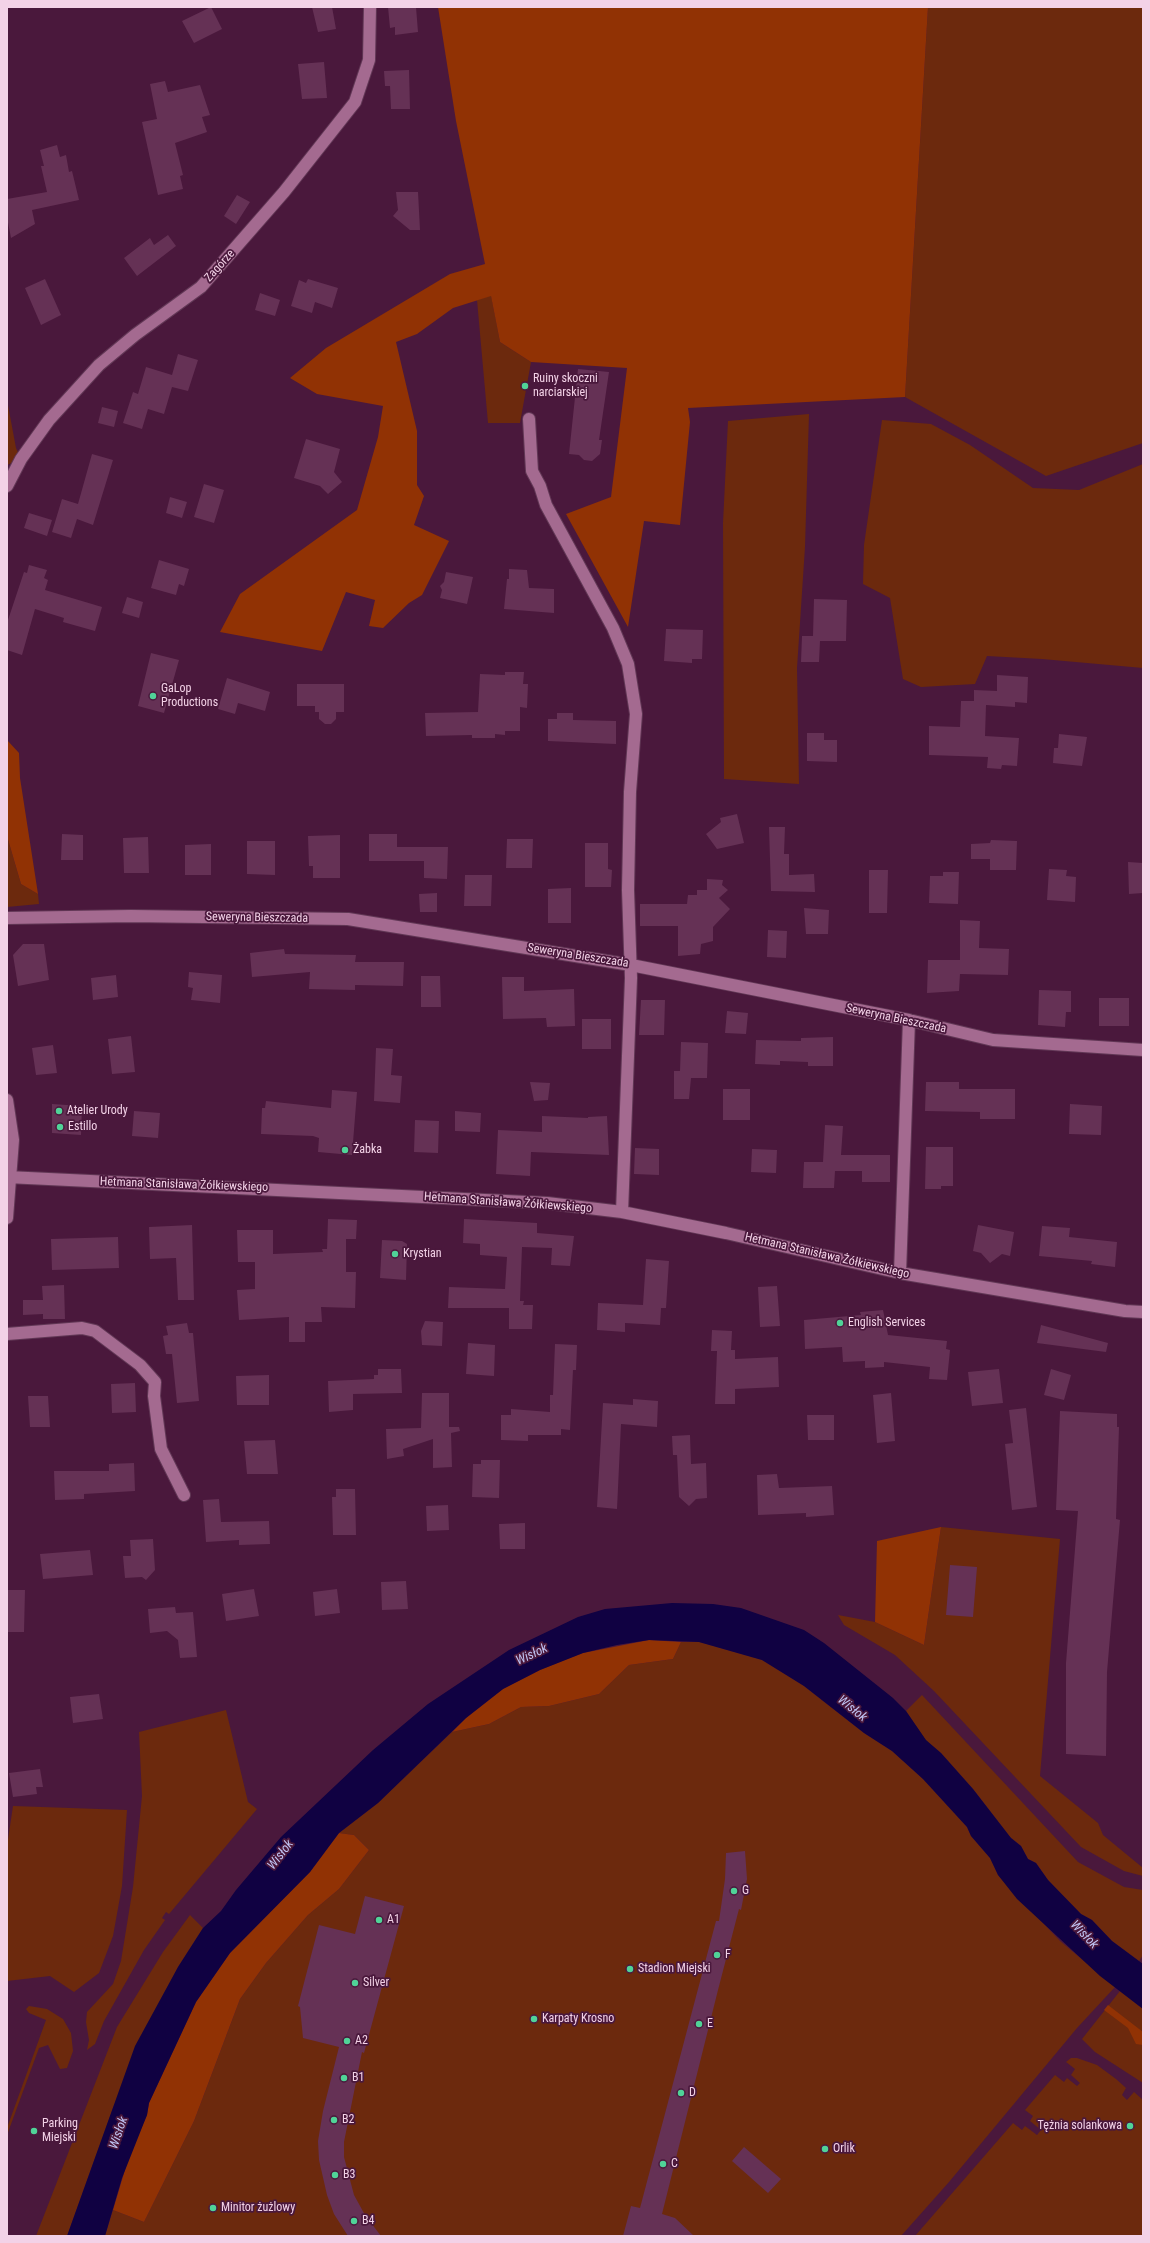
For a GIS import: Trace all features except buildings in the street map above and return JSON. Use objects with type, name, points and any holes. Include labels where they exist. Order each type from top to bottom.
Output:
[{"type":"street","name":"Zagórze","points":[[7,486],[21,459],[49,420],[99,365],[135,335],[201,287],[284,192],[356,102],[369,60],[370,7]]},
{"type":"street","points":[[529,419],[532,471],[540,486],[546,505],[613,628],[628,664],[636,714],[630,792],[628,890],[631,965],[622,1212]]},
{"type":"street","name":"Seweryna Bieszczada","points":[[7,918],[131,916],[348,919],[631,965],[908,1020],[993,1040],[1143,1050]]},
{"type":"street","points":[[900,1274],[908,1020]]},
{"type":"street","points":[[7,1100],[13,1140],[7,1218]]},
{"type":"street","name":"Hetmana Stanisława Żółkiewskiego","points":[[9,1177],[517,1201],[622,1212],[726,1233],[900,1274],[1125,1311],[1143,1312]]},
{"type":"street","points":[[7,1334],[82,1328],[95,1331],[140,1365],[155,1382],[154,1396],[161,1449],[184,1495]]},
{"type":"shaded area","points":[[438,7],[928,7],[905,397],[688,408],[690,422],[680,525],[644,521],[628,627],[566,514],[611,497],[627,368],[531,362],[500,342],[491,296],[453,308],[417,334],[396,342],[417,431],[417,485],[424,496],[414,525],[449,541],[422,595],[409,603],[383,628],[369,626],[375,600],[346,592],[322,651],[220,632],[240,594],[357,510],[378,437],[383,406],[317,394],[290,378],[326,348],[450,274],[485,264],[456,121]]},
{"type":"shaded area","points":[[928,7],[1143,7],[1143,443],[1046,476],[905,397]]},
{"type":"shaded area","points":[[491,295],[500,342],[531,362],[520,423],[488,423],[477,300]]},
{"type":"shaded area","points":[[7,400],[16,448],[21,459],[7,465]]},
{"type":"shaded area","points":[[809,414],[805,547],[797,668],[799,784],[724,779],[723,523],[728,421]]},
{"type":"shaded area","points":[[882,420],[931,424],[970,445],[1033,488],[1079,490],[1143,464],[1143,668],[1042,659],[987,656],[975,684],[921,687],[903,679],[890,598],[863,584],[864,545]]},
{"type":"shaded area","points":[[7,740],[19,753],[20,778],[38,894],[21,884],[7,836]]},
{"type":"shaded area","points":[[7,836],[21,884],[38,894],[39,904],[7,907]]},
{"type":"shaded area","points":[[941,1527],[1060,1539],[1040,1776],[1098,1823],[1103,1835],[1143,1868],[1143,1876],[1124,1871],[1081,1847],[934,1691],[895,1655],[844,1625],[838,1615],[875,1622],[924,1645]]},
{"type":"shaded area","points":[[941,1527],[924,1645],[875,1622],[877,1541]]},
{"type":"shaded area","points":[[649,1640],[681,1642],[673,1659],[629,1665],[599,1694],[549,1706],[521,1707],[489,1724],[452,1732],[466,1718],[503,1689],[540,1670],[583,1653]]},
{"type":"shaded area","name":"Stadion Miejski","points":[[681,1642],[699,1642],[762,1660],[804,1686],[864,1733],[892,1751],[923,1779],[967,1827],[971,1836],[990,1858],[998,1875],[1060,1941],[1115,1987],[1077,2028],[949,2182],[901,2236],[105,2236],[113,2210],[144,2222],[194,2121],[240,1999],[266,1963],[308,1915],[339,1889],[369,1850],[354,1835],[339,1833],[378,1803],[452,1732],[489,1724],[521,1707],[549,1706],[599,1694],[629,1665],[673,1659]]},
{"type":"shaded area","points":[[922,1695],[1078,1862],[1124,1887],[1143,1890],[1143,1955],[1139,1961],[1112,1941],[1092,1920],[1081,1914],[1048,1880],[1036,1863],[1028,1859],[1021,1846],[1010,1837],[973,1789],[941,1753],[926,1741],[906,1711]]},
{"type":"shaded area","points":[[226,1710],[248,1802],[257,1809],[169,1914],[166,1912],[162,1918],[165,1920],[144,1950],[104,2021],[95,2044],[87,2050],[89,2040],[86,2022],[87,2012],[113,1984],[121,1961],[133,1887],[142,1796],[139,1732]]},
{"type":"shaded area","points":[[13,1806],[127,1810],[122,1886],[113,1936],[99,1973],[74,1992],[50,1976],[7,1981],[7,1846]]},
{"type":"shaded area","points":[[339,1833],[354,1835],[369,1850],[339,1889],[308,1915],[266,1963],[240,1999],[194,2121],[144,2222],[113,2210],[130,2153],[147,2115],[149,2103],[196,2002],[230,1953],[310,1872]]},
{"type":"shaded area","points":[[190,1915],[203,1928],[178,1967],[113,2108],[67,2236],[36,2236],[117,2027],[163,1952]]},
{"type":"shaded area","points":[[1120,1991],[1143,2009],[1143,2083],[1095,2052],[1082,2039]]},
{"type":"shaded area","points":[[1108,2005],[1143,2032],[1143,2045],[1136,2044],[1128,2028],[1104,2010]]},
{"type":"shaded area","points":[[29,2006],[47,2009],[63,2019],[71,2033],[73,2051],[67,2068],[60,2069],[48,2045],[39,2048],[7,2135],[7,2128],[46,2020],[29,2013],[26,2009]]},
{"type":"shaded area","points":[[1071,2058],[1077,2058],[1097,2065],[1116,2079],[1126,2088],[1122,2095],[1127,2100],[1134,2092],[1143,2100],[1143,2236],[915,2236],[1013,2123],[1022,2130],[1025,2126],[1037,2135],[1041,2130],[1030,2121],[1033,2116],[1025,2110],[1055,2075],[1064,2082],[1067,2078],[1077,2086],[1080,2083],[1071,2075],[1075,2069],[1066,2062]]},
{"type":"water","name":"Wisłok","points":[[672,1603],[713,1604],[741,1608],[804,1630],[824,1643],[893,1698],[906,1711],[926,1740],[941,1753],[973,1789],[1011,1838],[1021,1846],[1028,1859],[1036,1863],[1048,1880],[1081,1914],[1092,1920],[1112,1941],[1143,1964],[1143,2009],[1100,1976],[1017,1899],[998,1875],[990,1858],[971,1836],[967,1827],[923,1779],[892,1751],[864,1733],[804,1686],[762,1660],[699,1642],[649,1640],[617,1645],[583,1653],[540,1670],[503,1689],[466,1718],[378,1803],[339,1833],[310,1872],[230,1953],[196,2002],[149,2103],[147,2115],[122,2178],[105,2236],[67,2236],[135,2046],[178,1967],[203,1928],[221,1911],[236,1890],[281,1837],[373,1750],[428,1704],[509,1650],[578,1617],[605,1609]]},
{"type":"place","name":"Ruiny skoczni narciarskiej","points":[[525,386]]},
{"type":"place","name":"GaLop Productions","points":[[153,696]]},
{"type":"place","name":"Atelier Urody","points":[[59,1111]]},
{"type":"place","name":"Estillo","points":[[60,1127]]},
{"type":"place","name":"Żabka","points":[[345,1150]]},
{"type":"place","name":"Krystian","points":[[395,1254]]},
{"type":"place","name":"English Services","points":[[840,1323]]},
{"type":"place","name":"G","points":[[734,1891]]},
{"type":"place","name":"A1","points":[[379,1920]]},
{"type":"place","name":"F","points":[[717,1955]]},
{"type":"place","name":"Stadion Miejski","points":[[630,1969]]},
{"type":"place","name":"Silver","points":[[355,1983]]},
{"type":"place","name":"Karpaty Krosno","points":[[534,2019]]},
{"type":"place","name":"E","points":[[699,2024]]},
{"type":"place","name":"A2","points":[[347,2041]]},
{"type":"place","name":"B1","points":[[344,2078]]},
{"type":"place","name":"D","points":[[681,2093]]},
{"type":"place","name":"B2","points":[[334,2120]]},
{"type":"place","name":"Tężnia solankowa","points":[[1130,2126]]},
{"type":"place","name":"Parking Miejski","points":[[34,2131]]},
{"type":"place","name":"Orlik","points":[[825,2149]]},
{"type":"place","name":"C","points":[[663,2164]]},
{"type":"place","name":"B3","points":[[335,2175]]},
{"type":"place","name":"Minitor żużlowy","points":[[213,2208]]},
{"type":"place","name":"B4","points":[[354,2221]]}]
